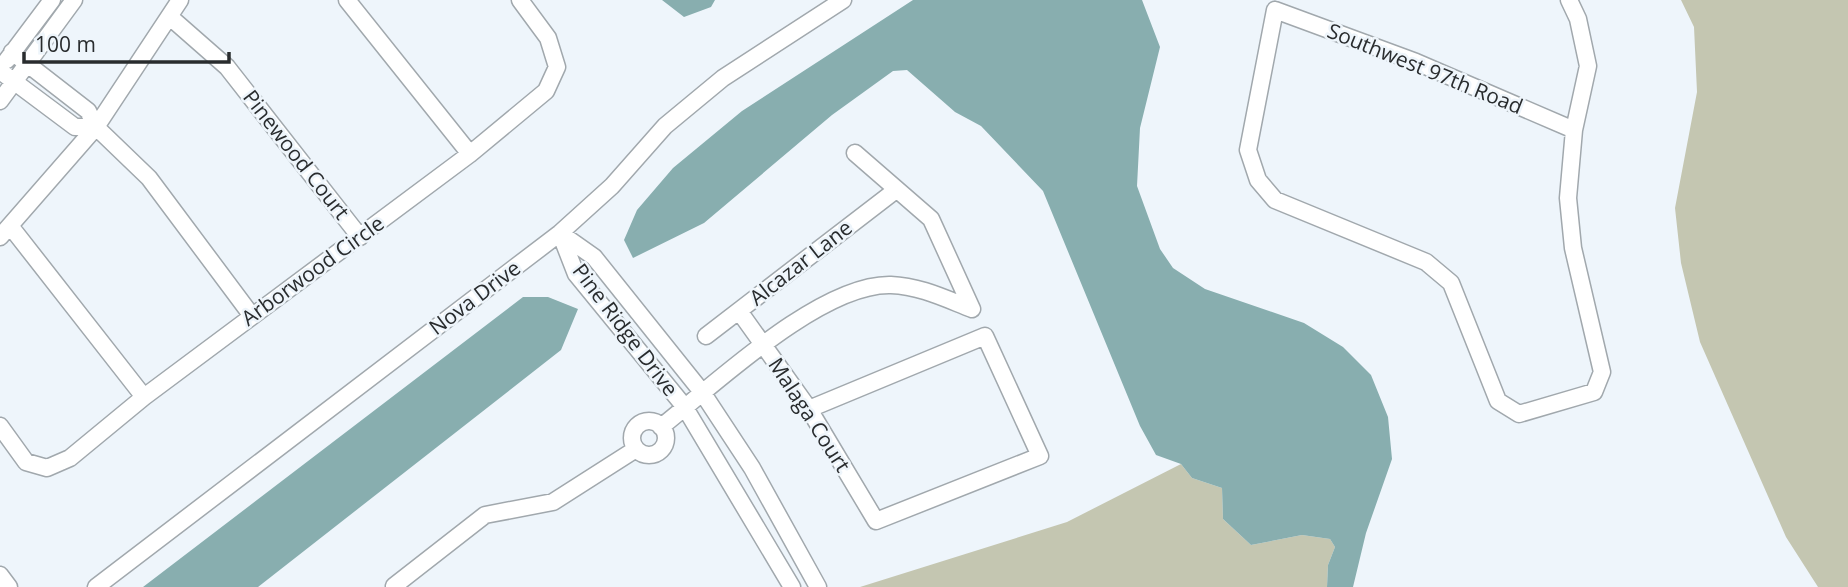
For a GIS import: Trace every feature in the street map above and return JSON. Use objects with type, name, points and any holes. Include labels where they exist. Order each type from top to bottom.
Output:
[{"type":"street","points":[[52,0],[0,70],[75,127],[96,127]]},
{"type":"street","points":[[0,100],[29,65],[74,0]]},
{"type":"street","points":[[144,397],[5,232],[96,127],[180,0]]},
{"type":"street","points":[[347,0],[470,154]]},
{"type":"street","name":"Arborwood Circle","points":[[0,426],[26,462],[47,468],[70,458],[144,397],[470,154],[546,91],[557,67],[548,38],[520,0]]},
{"type":"street","name":"Nova Drive","points":[[96,587],[560,233],[612,186],[665,126],[704,94],[843,0]]},
{"type":"street","points":[[1272,5],[1248,150],[1258,180],[1275,200],[1426,262],[1451,283],[1499,401],[1519,414],[1594,392],[1602,372],[1573,248],[1568,198],[1574,130],[1588,66],[1578,19],[1569,0]]},
{"type":"street","name":"Southwest 97th Road","points":[[1272,5],[1416,62],[1574,130]]},
{"type":"street","name":"Pinewood Court","points":[[170,17],[227,67],[360,237]]},
{"type":"street","points":[[12,52],[88,111],[96,127],[149,178],[252,316]]},
{"type":"street","points":[[661,427],[684,406],[764,345],[814,311],[851,293],[888,285],[922,289],[972,309],[931,219],[855,153]]},
{"type":"street","name":"Alcazar Lane","points":[[706,337],[896,190]]},
{"type":"street","name":"Pine Ridge Drive","points":[[560,233],[594,257],[702,392],[752,468],[818,587]]},
{"type":"street","name":"Pine Ridge Drive","points":[[560,233],[576,274],[684,406],[792,587]]},
{"type":"street","name":"Malaga Court","points":[[739,311],[809,409],[876,521],[1040,456],[985,336],[809,409]]},
{"type":"street","points":[[651,421],[661,427],[665,436],[661,450],[646,455],[636,449],[632,438],[635,427],[651,421]]},
{"type":"street","points":[[394,586],[485,515],[553,502],[636,449]]},
{"type":"street","points":[[0,575],[9,587]]},
{"type":"green space","points":[[1681,0],[1848,0],[1848,587],[1818,587],[1786,537],[1700,342],[1681,263],[1675,208],[1697,92],[1694,27]]},
{"type":"green space","points":[[1181,464],[1192,478],[1222,488],[1223,519],[1251,545],[1302,535],[1330,539],[1335,547],[1328,565],[1327,587],[860,587],[1067,522]]},
{"type":"water","points":[[662,0],[715,0],[711,7],[684,17]]},
{"type":"water","points":[[913,0],[1142,0],[1160,47],[1140,128],[1137,186],[1160,249],[1173,268],[1205,289],[1304,323],[1343,347],[1371,375],[1388,417],[1392,459],[1366,533],[1353,587],[1327,587],[1328,565],[1335,547],[1330,539],[1302,535],[1251,545],[1223,519],[1222,488],[1192,478],[1181,464],[1156,455],[1140,426],[1043,191],[981,126],[955,112],[907,70],[893,71],[832,115],[704,223],[633,258],[624,240],[637,210],[673,168],[742,111]]},
{"type":"water","points":[[523,297],[548,297],[578,309],[561,350],[258,587],[143,587]]}]
